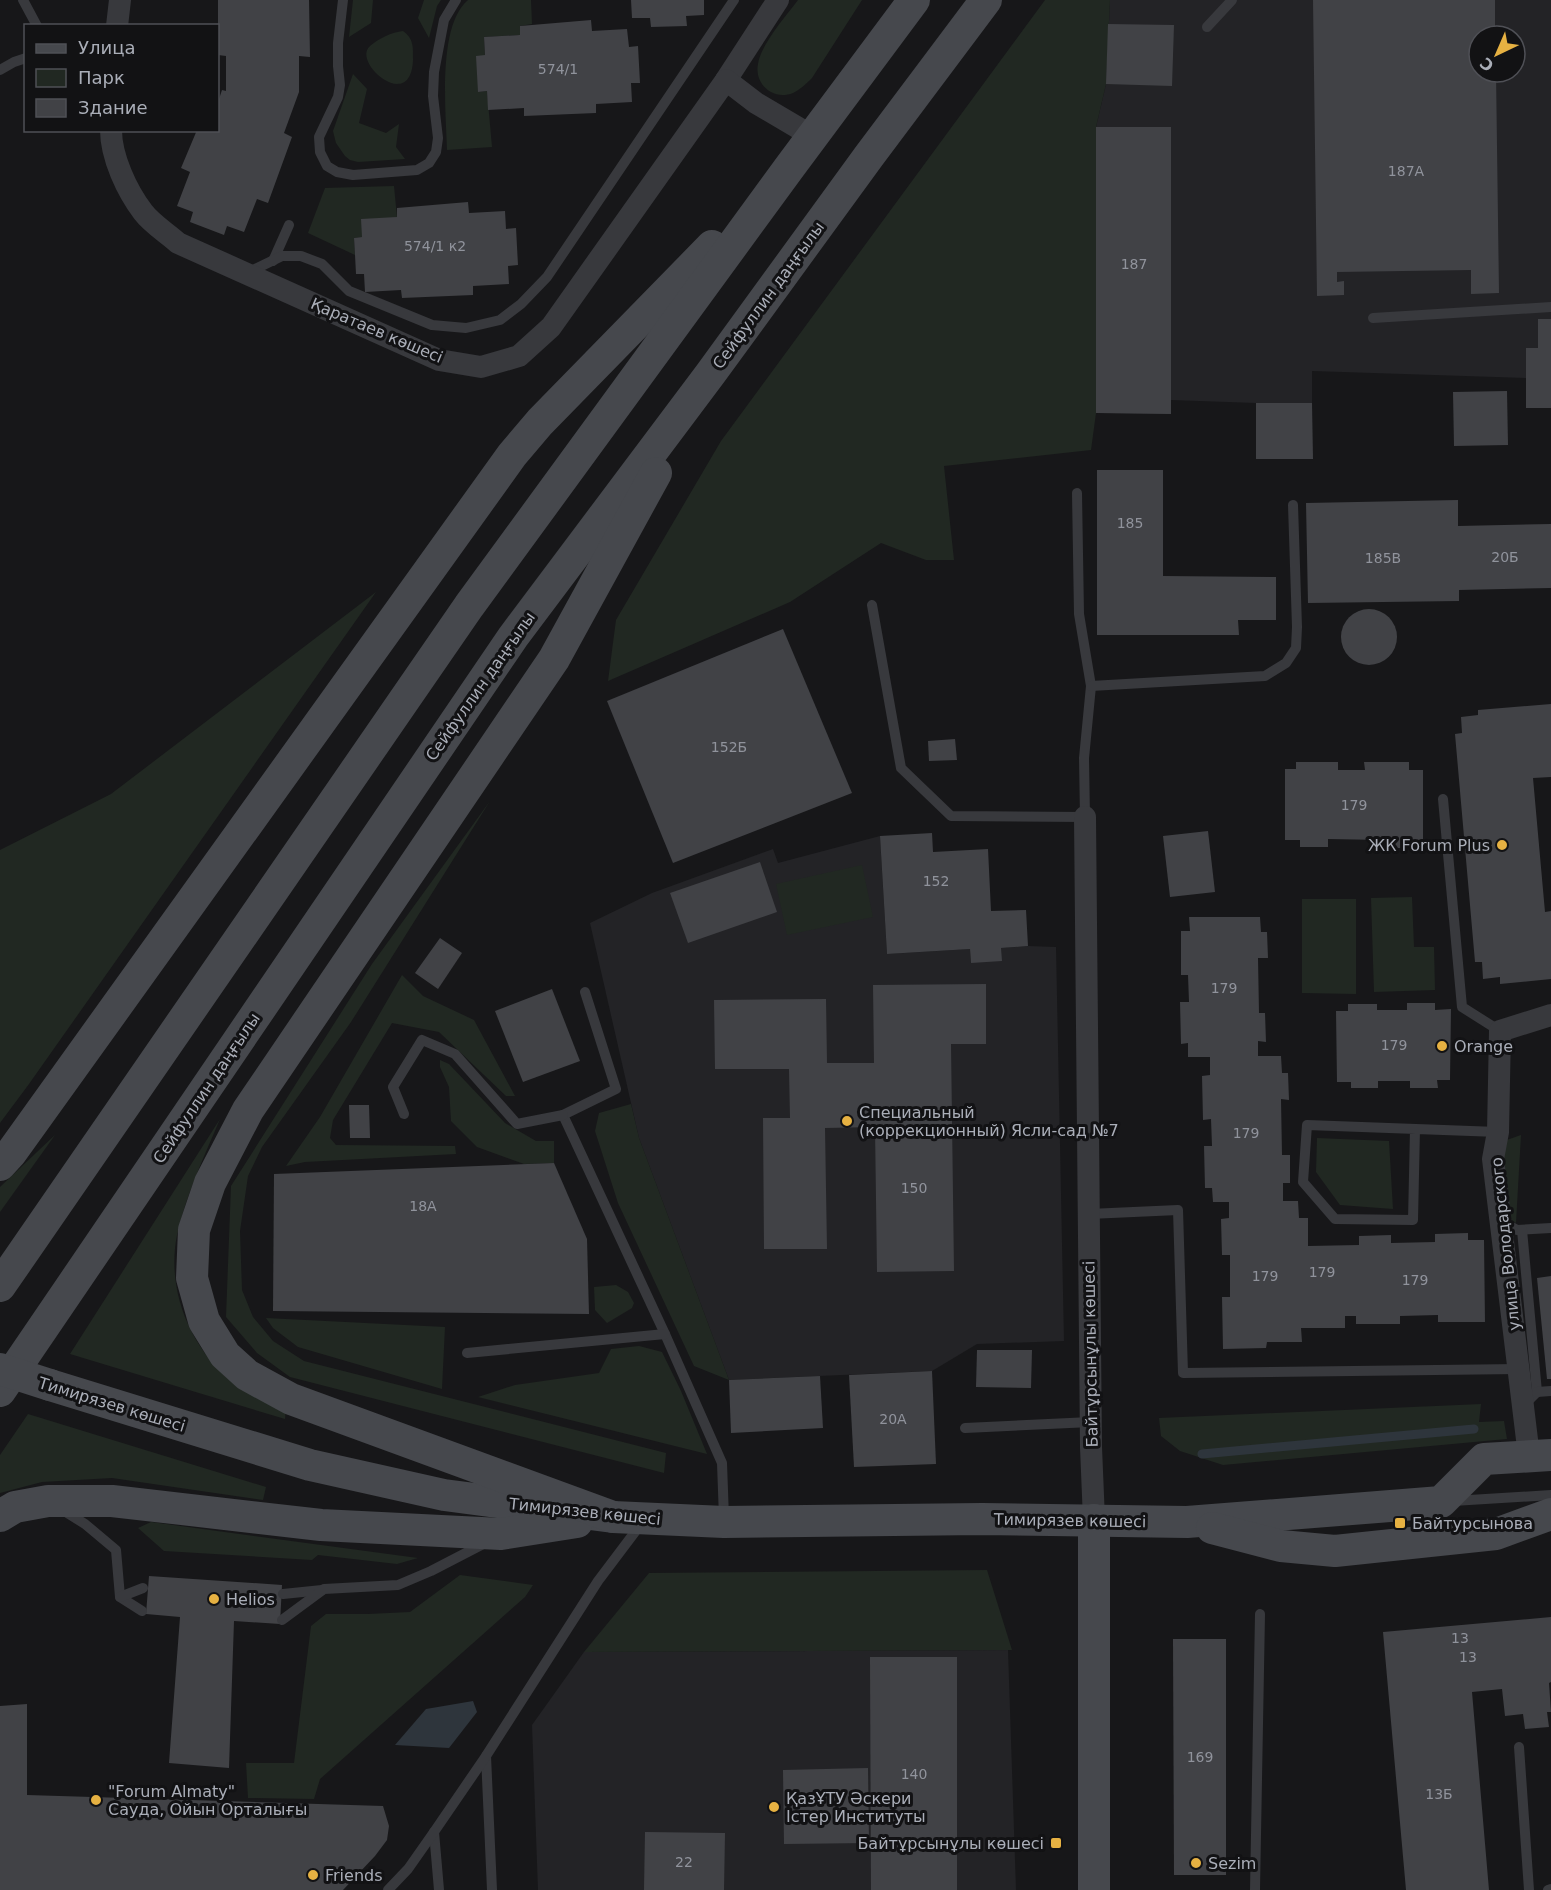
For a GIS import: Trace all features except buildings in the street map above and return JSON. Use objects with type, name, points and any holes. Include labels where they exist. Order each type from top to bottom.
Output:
[{"type":"main road","points":[[0,1286],[469,606],[914,0]]},
{"type":"main road","name":"Сейфуллин даңғылы","points":[[0,1391],[513,637],[986,0]]},
{"type":"main road","points":[[0,1165],[11,1153],[512,455],[540,422],[789,168]]},
{"type":"main road","points":[[613,1517],[291,1400],[247,1375],[225,1355],[204,1321],[192,1278],[194,1230],[210,1183],[248,1110],[554,659],[711,373]]},
{"type":"main road","name":"Тимирязев көшесі","points":[[0,1369],[310,1465],[444,1495],[613,1517],[724,1522],[982,1519],[1187,1522],[1441,1502]]},
{"type":"main road","points":[[1441,1502],[1484,1459],[1540,1456]]},
{"type":"main road","points":[[0,1516],[15,1507],[48,1501],[112,1501],[321,1525],[501,1534],[613,1517]]},
{"type":"main road","name":"Тимирязев көшесі","points":[[1187,1522],[1281,1546],[1335,1551],[1496,1534],[1551,1514]]},
{"type":"main road","name":"Байтұрсынұлы көшесі","points":[[1094,1521],[1094,1890]]},
{"type":"street","points":[[117,24],[120,0]]},
{"type":"street","name":"Қаратаев көшесі","points":[[111,132],[123,180],[144,214],[178,243],[439,360],[481,367],[519,356],[551,327],[726,80],[777,1]]},
{"type":"street","points":[[726,80],[756,103],[812,136]]},
{"type":"street","name":"Байтұрсынұлы көшесі","points":[[1085,817],[1094,1521]]},
{"type":"street","points":[[1500,1031],[1551,1015]]},
{"type":"street","name":"улица Володарского","points":[[1500,1031],[1498,1132],[1493,1159],[1519,1369],[1530,1399],[1540,1456]]},
{"type":"lane","points":[[23,0],[35,24]]},
{"type":"lane","points":[[343,0],[338,43],[340,85],[338,97],[319,137],[319,145],[327,166],[337,172],[352,175],[417,170],[429,162],[436,152],[438,138],[433,96],[434,72],[444,20],[456,0]]},
{"type":"lane","points":[[247,273],[282,256],[301,255],[322,264],[349,291],[432,325],[466,328],[500,320],[521,304],[547,277],[734,0]]},
{"type":"lane","points":[[1207,27],[1232,0]]},
{"type":"lane","points":[[0,70],[24,59]]},
{"type":"lane","points":[[273,261],[289,225]]},
{"type":"lane","points":[[1373,318],[1551,307]]},
{"type":"lane","points":[[872,605],[901,768],[951,816],[1085,817],[1084,758],[1091,686],[1079,614],[1077,493]]},
{"type":"lane","points":[[1091,686],[1265,676],[1286,663],[1296,648],[1297,627],[1293,505]]},
{"type":"lane","points":[[1443,799],[1462,1007],[1500,1031]]},
{"type":"lane","points":[[404,1114],[393,1087],[422,1040],[455,1054],[517,1124],[563,1115],[616,1089],[585,993]]},
{"type":"lane","points":[[563,1115],[722,1463],[724,1522]]},
{"type":"lane","points":[[1415,1129],[1413,1220],[1335,1219],[1303,1182],[1307,1125],[1498,1132]]},
{"type":"lane","points":[[1089,1214],[1178,1210],[1183,1372],[1519,1369]]},
{"type":"lane","points":[[1500,1220],[1517,1230],[1551,1228]]},
{"type":"lane","points":[[1522,1230],[1530,1399],[1551,1391]]},
{"type":"lane","points":[[466,1353],[665,1334]]},
{"type":"lane","points":[[965,1428],[1091,1422]]},
{"type":"lane","points":[[1441,1502],[1551,1495]]},
{"type":"lane","points":[[48,1501],[85,1524],[117,1550],[120,1597]]},
{"type":"lane","points":[[388,1890],[408,1869],[434,1832],[598,1581],[644,1519]]},
{"type":"lane","points":[[283,1594],[398,1585],[431,1571],[501,1534]]},
{"type":"lane","points":[[120,1597],[143,1588]]},
{"type":"lane","points":[[282,1620],[324,1589]]},
{"type":"lane","points":[[120,1597],[142,1611]]},
{"type":"lane","points":[[1255,1890],[1260,1614]]},
{"type":"lane","points":[[1519,1747],[1528,1890]]},
{"type":"lane","points":[[486,1755],[492,1890]]},
{"type":"lane","points":[[434,1832],[439,1890]]},
{"type":"shaded area","points":[[1110,0],[1551,0],[1551,319],[1538,319],[1538,348],[1527,348],[1526,378],[1312,371],[1312,403],[1171,400],[1171,414],[1096,413],[1096,127],[1106,84]]},
{"type":"shaded area","name":"Специальный (коррекционный) Ясли-сад №7","points":[[880,836],[887,954],[970,949],[971,963],[1001,948],[1056,947],[1064,1341],[977,1344],[932,1371],[729,1380],[639,1138],[590,923],[652,893],[773,849],[778,863]]},
{"type":"shaded area","name":"ҚазҰТУ Әскери Істер Институты","points":[[1008,1650],[1016,1890],[538,1890],[532,1725],[584,1652]]},
{"type":"shaded area","points":[[473,1701],[477,1712],[449,1748],[395,1745],[426,1709]]},
{"type":"green space","points":[[353,0],[373,0],[371,23],[349,37]]},
{"type":"green space","points":[[424,0],[441,0],[437,6],[429,38],[418,18]]},
{"type":"green space","points":[[468,0],[531,0],[532,24],[520,26],[520,35],[484,37],[485,55],[478,92],[487,91],[492,147],[447,150],[445,93],[447,49],[458,12]]},
{"type":"green space","points":[[798,0],[862,0],[812,78],[793,93],[779,95],[762,85],[759,79],[758,64],[769,39]]},
{"type":"green space","points":[[1045,0],[1110,0],[1106,84],[1096,127],[1096,413],[1091,450],[944,466],[954,560],[926,560],[881,543],[790,602],[608,681],[616,620],[721,441]]},
{"type":"green space","points":[[403,31],[411,40],[413,60],[410,76],[403,83],[394,84],[375,72],[368,63],[366,53],[377,41],[390,34]]},
{"type":"green space","points":[[353,74],[367,89],[359,123],[386,133],[399,124],[396,147],[405,159],[358,162],[345,156],[336,143],[333,131]]},
{"type":"green space","points":[[394,186],[397,217],[362,237],[354,238],[355,255],[308,233],[325,188]]},
{"type":"green space","points":[[376,592],[0,1123],[0,850],[111,794]]},
{"type":"green space","points":[[490,801],[351,1022],[262,1147],[248,1176],[240,1231],[242,1290],[253,1317],[273,1341],[304,1361],[666,1453],[664,1473],[290,1377],[257,1353],[226,1317],[231,1186],[372,964]]},
{"type":"green space","points":[[862,865],[873,917],[787,935],[776,884]]},
{"type":"green space","points":[[1412,897],[1414,947],[1434,947],[1435,990],[1374,992],[1371,898]]},
{"type":"green space","points":[[1302,899],[1356,899],[1356,994],[1302,993]]},
{"type":"green space","points":[[402,975],[423,996],[474,1020],[515,1096],[506,1096],[439,1032],[392,1023],[333,1120],[330,1138],[336,1145],[455,1146],[456,1154],[305,1162],[286,1166],[320,1117]]},
{"type":"green space","points":[[440,1060],[449,1064],[505,1123],[536,1141],[554,1141],[554,1163],[524,1164],[477,1147],[451,1121],[449,1087],[440,1067]]},
{"type":"green space","points":[[631,1104],[639,1138],[729,1380],[694,1366],[618,1203],[595,1131],[599,1113]]},
{"type":"green space","points":[[220,1119],[190,1191],[177,1235],[174,1256],[178,1296],[193,1335],[217,1368],[243,1389],[286,1407],[285,1419],[70,1354]]},
{"type":"green space","points":[[55,1135],[0,1212],[0,1187]]},
{"type":"green space","points":[[1521,1135],[1516,1223],[1505,1216],[1501,1142]]},
{"type":"green space","points":[[1317,1138],[1389,1141],[1393,1209],[1340,1205],[1316,1172]]},
{"type":"green space","points":[[616,1285],[628,1292],[634,1303],[632,1308],[607,1323],[595,1310],[594,1287]]},
{"type":"green space","points":[[266,1318],[445,1327],[442,1389],[298,1347],[273,1328]]},
{"type":"green space","points":[[639,1346],[662,1352],[707,1454],[478,1397],[515,1385],[599,1373],[611,1349]]},
{"type":"green space","points":[[1481,1404],[1479,1422],[1504,1421],[1507,1439],[1223,1465],[1180,1451],[1161,1436],[1159,1418]]},
{"type":"green space","points":[[28,1414],[266,1487],[263,1500],[112,1478],[42,1482],[0,1493],[0,1455]]},
{"type":"green space","points":[[151,1522],[418,1558],[397,1564],[318,1555],[312,1560],[164,1551],[138,1528]]},
{"type":"green space","points":[[987,1570],[1012,1650],[584,1652],[649,1573]]},
{"type":"green space","points":[[460,1575],[533,1585],[525,1597],[320,1779],[314,1799],[248,1798],[246,1763],[294,1763],[311,1626],[326,1614],[410,1612]]},
{"type":"waterway","points":[[1202,1454],[1474,1429]]},
{"type":"place","name":"ЖК Forum Plus","points":[[1502,845]]},
{"type":"place","name":"Orange","points":[[1442,1046]]},
{"type":"place","name":"Специальный (коррекционный) Ясли-сад №7","points":[[847,1121]]},
{"type":"place","name":"Байтурсынова","points":[[1400,1523]]},
{"type":"place","name":"Helios","points":[[214,1599]]},
{"type":"place","name":"\"Forum Almaty\" Сауда, Ойын Орталығы","points":[[96,1800]]},
{"type":"place","name":"ҚазҰТУ Әскери Істер Институты","points":[[774,1807]]},
{"type":"place","name":"Байтұрсынұлы көшесі","points":[[1056,1843]]},
{"type":"place","name":"Sezim","points":[[1196,1863]]},
{"type":"place","name":"Friends","points":[[313,1875]]}]
